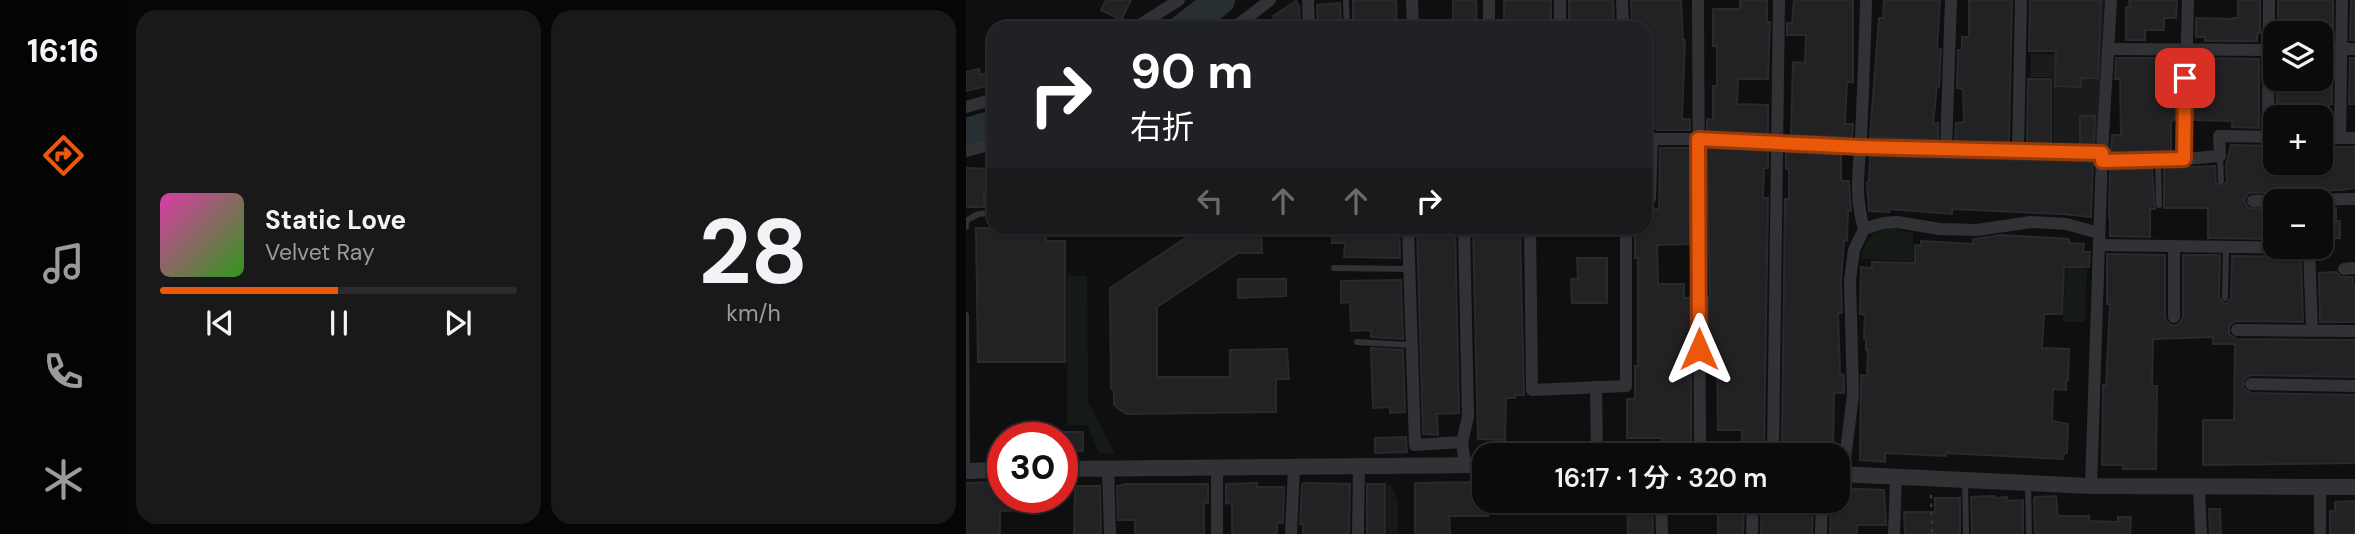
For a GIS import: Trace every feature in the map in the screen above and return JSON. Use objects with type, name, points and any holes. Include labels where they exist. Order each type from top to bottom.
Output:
[{"type":"street","points":[[1146,21],[1179,0]]},
{"type":"street","points":[[1243,21],[1270,0]]},
{"type":"street","points":[[1308,0],[1309,21]]},
{"type":"street","points":[[1412,0],[1413,21]]},
{"type":"street","points":[[1489,0],[1489,21]]},
{"type":"street","points":[[1560,0],[1560,21]]},
{"type":"street","points":[[1622,0],[1623,21]]},
{"type":"street","points":[[1698,0],[1700,443]]},
{"type":"street","points":[[1773,443],[1779,0]]},
{"type":"street","points":[[1845,443],[1853,395],[1850,280],[1854,250],[1864,229],[1857,198],[1857,177],[1867,0]]},
{"type":"street","points":[[1945,149],[1951,0]]},
{"type":"street","points":[[2018,151],[2021,0]]},
{"type":"street","points":[[2091,486],[2102,157],[2111,0]]},
{"type":"street","points":[[2184,159],[2188,0]]},
{"type":"street","points":[[2269,0],[2270,21]]},
{"type":"street","points":[[2340,138],[2342,0]]},
{"type":"street","points":[[2108,49],[2263,50]]},
{"type":"street","points":[[2333,49],[2355,49]]},
{"type":"street","points":[[966,107],[987,101]]},
{"type":"street","points":[[1652,139],[2018,151],[2158,160],[2220,156],[2219,136],[2263,137]]},
{"type":"street","points":[[2333,138],[2355,138]]},
{"type":"street","points":[[966,151],[987,146]]},
{"type":"street","points":[[2333,200],[2355,199]]},
{"type":"street","points":[[2253,201],[2263,201]]},
{"type":"street","points":[[1864,229],[1897,222],[1940,229],[1977,230],[2031,222],[2066,224],[2099,239],[2174,246],[2263,247]]},
{"type":"street","points":[[1408,235],[1415,445],[1462,442]]},
{"type":"street","points":[[1464,235],[1468,417],[1462,442],[1465,465]]},
{"type":"street","points":[[1530,235],[1532,390],[1626,386],[1626,235]]},
{"type":"street","points":[[2174,246],[2174,317]]},
{"type":"street","points":[[2309,259],[2312,331]]},
{"type":"street","points":[[2237,330],[2355,331]]},
{"type":"street","points":[[2251,384],[2355,386]]},
{"type":"street","points":[[1596,387],[1597,443]]},
{"type":"street","points":[[1078,469],[1472,465]]},
{"type":"street","points":[[1358,534],[1359,466]]},
{"type":"street","points":[[1292,534],[1293,467]]},
{"type":"street","points":[[1108,468],[1110,534]]},
{"type":"street","points":[[1217,468],[1217,534]]},
{"type":"street","points":[[967,471],[987,470]]},
{"type":"street","points":[[1850,475],[2091,486],[2355,487]]},
{"type":"street","points":[[1894,534],[1896,477]]},
{"type":"street","points":[[2320,486],[2320,534]]},
{"type":"street","points":[[2199,488],[2201,534]]},
{"type":"street","points":[[1661,513],[1662,534]]},
{"type":"street","points":[[1752,534],[1753,513]]},
{"type":"street","points":[[1821,534],[1822,513]]},
{"type":"lane","points":[[1346,0],[1347,21]]},
{"type":"lane","points":[[2220,156],[2221,181]]},
{"type":"lane","points":[[2158,160],[2159,205]]},
{"type":"lane","points":[[966,221],[978,214],[987,213]]},
{"type":"lane","points":[[2225,247],[2225,298]]},
{"type":"lane","points":[[1334,268],[1409,269]]},
{"type":"lane","points":[[966,315],[967,471]]},
{"type":"lane","points":[[1357,342],[1411,345]]},
{"type":"lane","points":[[1414,466],[1415,445]]},
{"type":"lane","points":[[1965,480],[1966,534]]},
{"type":"lane","points":[[2028,483],[2029,534]]},
{"type":"path","points":[[1931,479],[1932,534]]},
{"type":"shaded area","points":[[2055,0],[2104,0],[2098,145],[2053,144],[2053,77],[2030,77],[2031,54],[2054,54]]},
{"type":"shaded area","points":[[1891,228],[1913,233],[1913,261],[1861,259],[1870,238]]},
{"type":"shaded area","points":[[2066,268],[2087,269],[2085,322],[2063,322]]},
{"type":"shaded area","points":[[1067,275],[1087,276],[1088,402],[1115,454],[1099,453],[1087,425],[1067,422]]},
{"type":"shaded area","points":[[1391,484],[1398,502],[1398,534],[1387,534],[1387,485]]},
{"type":"building","points":[[1106,0],[1131,0],[1121,20],[1101,10]]},
{"type":"building","points":[[1353,0],[1396,0],[1397,21],[1353,21]]},
{"type":"building","points":[[1453,0],[1476,0],[1477,21],[1453,21]]},
{"type":"building","points":[[1504,0],[1551,0],[1551,21],[1504,21]]},
{"type":"building","points":[[1569,0],[1613,0],[1614,21],[1569,21]]},
{"type":"building","points":[[1631,0],[1681,0],[1685,40],[1682,119],[1690,119],[1690,130],[1652,128],[1652,21],[1632,21]]},
{"type":"building","points":[[1740,0],[1767,0],[1767,22],[1770,22],[1768,79],[1738,79],[1737,104],[1768,105],[1768,134],[1707,131],[1707,119],[1713,120],[1713,86],[1717,86],[1713,9],[1740,9]]},
{"type":"building","points":[[1794,0],[1853,0],[1853,82],[1847,82],[1845,124],[1853,124],[1852,137],[1791,135],[1793,62],[1805,63],[1806,35],[1787,35],[1787,23],[1792,23]]},
{"type":"building","points":[[1884,0],[1940,0],[1937,48],[1941,49],[1939,87],[1937,86],[1933,124],[1938,123],[1938,140],[1870,137],[1879,18],[1883,18]]},
{"type":"building","points":[[1969,0],[2012,0],[2009,142],[1955,141],[1956,123],[1964,122],[1963,89],[1957,88],[1958,50],[1962,50],[1962,37],[1969,37]]},
{"type":"building","points":[[2030,0],[2101,0],[2098,78],[2081,78],[2081,87],[2055,86],[2056,51],[2029,51]]},
{"type":"building","points":[[2129,0],[2177,0],[2176,18],[2164,18],[2164,30],[2145,30],[2145,40],[2126,40],[2126,7],[2130,7]]},
{"type":"building","points":[[2238,0],[2260,0],[2260,33],[2257,33],[2257,41],[2205,41],[2205,37],[2196,37],[2196,18],[2238,18]]},
{"type":"building","points":[[2278,0],[2333,0],[2333,21],[2278,21]]},
{"type":"building","points":[[2351,0],[2355,0],[2355,40],[2350,40]]},
{"type":"building","points":[[1296,1],[1299,6],[1300,21],[1276,21],[1273,16]]},
{"type":"building","points":[[1340,3],[1341,21],[1318,21],[1317,5]]},
{"type":"building","points":[[2116,58],[2175,60],[2176,119],[2171,121],[2171,151],[2111,152],[2112,135],[2121,135],[2120,79],[2115,79]]},
{"type":"building","points":[[2205,58],[2259,59],[2259,128],[2232,127],[2232,121],[2194,120],[2194,89],[2205,90]]},
{"type":"building","points":[[2350,58],[2355,58],[2355,104],[2349,104]]},
{"type":"building","points":[[979,69],[980,75],[986,73],[987,86],[966,91],[966,72]]},
{"type":"building","points":[[2028,79],[2051,79],[2051,143],[2027,142]]},
{"type":"building","points":[[2277,91],[2332,91],[2332,104],[2329,105],[2277,105]]},
{"type":"building","points":[[2080,116],[2095,116],[2094,144],[2080,144]]},
{"type":"building","points":[[2231,145],[2263,146],[2263,175],[2333,175],[2333,147],[2355,147],[2355,188],[2263,189],[2263,193],[2249,193],[2244,200],[2248,208],[2263,209],[2263,239],[2208,238],[2208,208],[2164,208],[2164,168],[2215,166],[2216,183],[2223,186],[2227,181],[2226,165]]},
{"type":"building","points":[[1660,148],[1690,148],[1690,244],[1657,245],[1658,284],[1684,284],[1684,298],[1691,298],[1691,443],[1662,443],[1662,438],[1627,438],[1627,399],[1635,399],[1635,366],[1638,366],[1638,258],[1635,258],[1635,235],[1652,235],[1652,209],[1659,209]]},
{"type":"building","points":[[1707,148],[1768,151],[1768,168],[1764,168],[1763,198],[1768,198],[1764,443],[1742,442],[1742,430],[1718,430],[1717,348],[1708,348],[1710,297]]},
{"type":"building","points":[[1786,152],[1841,155],[1841,178],[1842,181],[1849,181],[1851,211],[1848,211],[1847,241],[1844,241],[1842,313],[1838,313],[1840,374],[1844,375],[1844,393],[1834,393],[1833,443],[1782,443],[1785,199],[1789,199],[1789,169],[1786,169]]},
{"type":"building","points":[[1870,156],[2093,162],[2091,217],[1952,209],[1952,214],[1889,209],[1889,212],[1869,211],[1867,183]]},
{"type":"building","points":[[966,168],[987,169],[984,207],[966,207]]},
{"type":"building","points":[[2152,169],[2155,209],[2150,209],[2150,237],[2110,236],[2110,170]]},
{"type":"building","points":[[2333,208],[2336,208],[2336,221],[2340,221],[2340,238],[2333,238]]},
{"type":"building","points":[[976,228],[987,228],[987,235],[1046,235],[1046,241],[1065,241],[1065,362],[978,362]]},
{"type":"building","points":[[1190,235],[1261,235],[1262,253],[1238,253],[1157,307],[1157,377],[1230,377],[1230,350],[1287,349],[1289,379],[1276,379],[1276,412],[1126,414],[1114,405],[1114,390],[1111,389],[1110,288]]},
{"type":"building","points":[[1333,235],[1399,235],[1400,258],[1344,257],[1345,243],[1332,243]]},
{"type":"building","points":[[1417,235],[1455,235],[1459,413],[1437,414],[1438,435],[1423,434]]},
{"type":"building","points":[[1473,235],[1520,235],[1524,395],[1506,398],[1505,440],[1478,439]]},
{"type":"building","points":[[2001,235],[2069,239],[2069,243],[2084,244],[2083,252],[2090,252],[2089,267],[2064,267],[2062,314],[2044,314],[2042,348],[2069,349],[2066,390],[2053,389],[2052,421],[2068,424],[2067,453],[2064,453],[2063,459],[1885,453],[1885,462],[1860,460],[1861,375],[1867,376],[1868,350],[1864,338],[1865,315],[1860,314],[1861,267],[1872,268],[1872,262],[1915,263],[1915,245],[1921,246],[1921,241],[1973,244],[1973,239]]},
{"type":"building","points":[[2107,254],[2165,255],[2165,317],[2173,326],[2179,324],[2183,317],[2183,255],[2220,255],[2219,298],[2224,304],[2231,298],[2232,256],[2301,259],[2303,322],[2236,321],[2229,326],[2229,334],[2237,339],[2355,340],[2355,377],[2251,375],[2244,379],[2243,388],[2251,393],[2355,395],[2355,463],[2203,465],[2203,420],[2234,420],[2235,344],[2213,344],[2213,337],[2153,339],[2152,386],[2157,386],[2156,469],[2123,469],[2123,465],[2102,465],[2103,385],[2106,385],[2110,304],[2107,304]]},
{"type":"building","points":[[1577,258],[1607,258],[1607,303],[1572,303],[1571,279],[1578,279]]},
{"type":"building","points":[[2336,272],[2341,277],[2353,277],[2355,322],[2320,322],[2319,273]]},
{"type":"building","points":[[1238,279],[1286,279],[1286,296],[1238,298]]},
{"type":"building","points":[[1401,280],[1403,339],[1371,337],[1371,330],[1351,331],[1350,302],[1341,303],[1341,281]]},
{"type":"building","points":[[1371,348],[1403,350],[1405,412],[1390,413],[1390,407],[1373,408]]},
{"type":"building","points":[[1078,432],[1083,432],[1083,451],[1078,451]]},
{"type":"building","points":[[1406,437],[1407,452],[1375,453],[1375,438]]},
{"type":"building","points":[[987,482],[987,513],[1000,513],[1000,534],[966,534],[966,483]]},
{"type":"building","points":[[1472,482],[1472,513],[1488,513],[1488,516],[1449,516],[1450,534],[1415,534],[1415,483]]},
{"type":"building","points":[[1257,483],[1257,487],[1284,487],[1283,523],[1277,523],[1277,534],[1232,534],[1232,504],[1226,503],[1226,484]]},
{"type":"building","points":[[1304,483],[1350,484],[1349,534],[1303,534],[1303,524],[1300,524]]},
{"type":"building","points":[[1208,484],[1208,503],[1204,503],[1204,534],[1135,534],[1135,520],[1118,520],[1117,486]]},
{"type":"building","points":[[1367,484],[1385,484],[1385,534],[1367,534]]},
{"type":"building","points":[[1078,486],[1100,486],[1101,534],[1074,534],[1074,513],[1078,513]]},
{"type":"building","points":[[1850,489],[1884,490],[1886,525],[1857,525],[1857,534],[1830,534],[1831,513],[1850,513]]},
{"type":"building","points":[[2056,496],[2058,516],[2089,516],[2089,521],[2118,522],[2118,517],[2131,517],[2130,534],[2035,534],[2035,497]]},
{"type":"building","points":[[1971,497],[2007,497],[2008,501],[2023,500],[2023,534],[1972,534]]},
{"type":"building","points":[[1935,498],[1960,498],[1960,534],[1905,534],[1904,512],[1935,512]]},
{"type":"building","points":[[2355,501],[2355,534],[2330,534],[2330,511],[2335,511],[2335,502]]},
{"type":"building","points":[[2209,509],[2220,509],[2221,534],[2210,534]]},
{"type":"building","points":[[1627,513],[1652,513],[1653,534],[1628,534]]},
{"type":"building","points":[[1718,513],[1744,513],[1743,534],[1718,534]]},
{"type":"building","points":[[1762,513],[1813,513],[1812,534],[1761,534]]},
{"type":"waterway","points":[[1193,21],[1220,0]]},
{"type":"waterway","points":[[966,133],[987,127]]},
{"type":"route","points":[[1699,349],[1698,139],[1860,147],[2102,153],[2102,161],[2184,159],[2185,78]]}]
